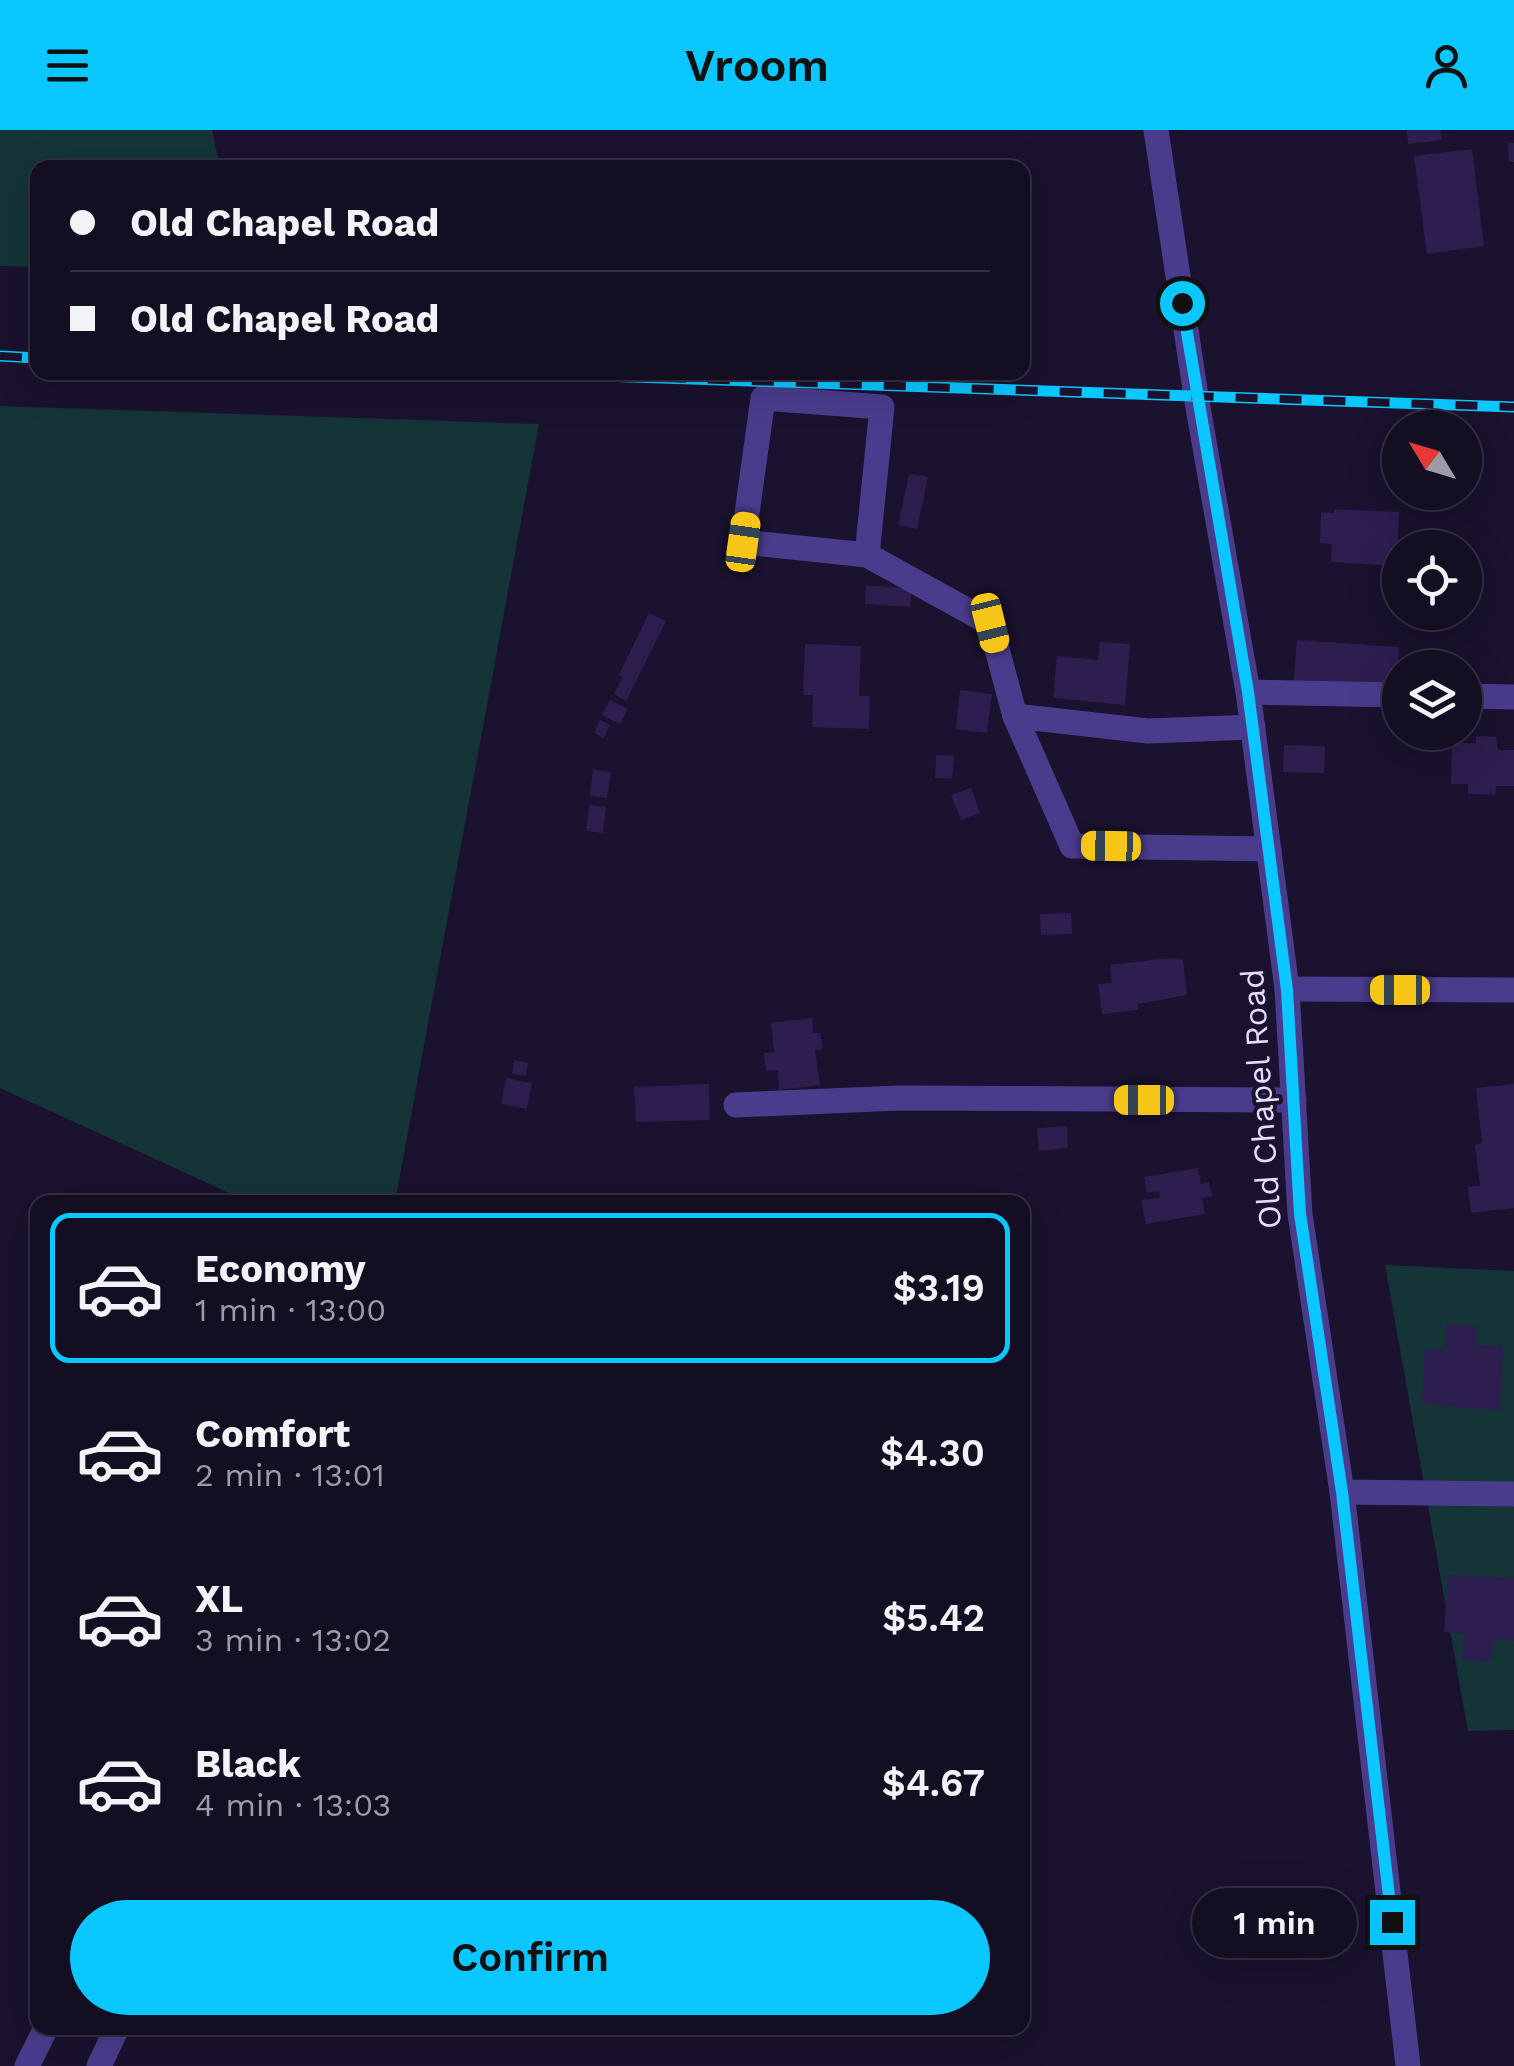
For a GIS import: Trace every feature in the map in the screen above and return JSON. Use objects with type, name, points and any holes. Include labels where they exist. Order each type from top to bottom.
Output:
[{"type":"street","name":"Old Chapel Road","points":[[1156,130],[1196,396],[1248,692],[1269,849],[1287,990],[1300,1214],[1342,1492],[1408,2066]]},
{"type":"street","points":[[867,555],[882,407],[763,398],[743,542],[867,555],[990,623],[1014,716],[1072,846],[1269,849]]},
{"type":"street","points":[[1248,692],[1382,695]]},
{"type":"street","points":[[1482,696],[1514,697]]},
{"type":"street","points":[[1014,716],[1148,731],[1253,728]]},
{"type":"street","points":[[1287,990],[1514,990]]},
{"type":"street","points":[[736,1105],[900,1098],[1294,1100]]},
{"type":"street","points":[[1342,1492],[1514,1494]]},
{"type":"street","points":[[27,2066],[42,2035]]},
{"type":"street","points":[[99,2066],[114,2035]]},
{"type":"green space","points":[[0,130],[212,130],[218,160],[30,160],[30,267],[0,266]]},
{"type":"green space","points":[[0,406],[539,424],[396,1195],[234,1195],[0,1088]]},
{"type":"green space","points":[[1385,1265],[1514,1271],[1514,1730],[1468,1731]]},
{"type":"building","points":[[1407,130],[1440,130],[1442,140],[1408,144]]},
{"type":"building","points":[[1508,143],[1514,143],[1514,162],[1509,162]]},
{"type":"building","points":[[1472,149],[1484,246],[1427,254],[1414,156]]},
{"type":"building","points":[[909,474],[928,477],[917,529],[898,525]]},
{"type":"building","points":[[1334,509],[1399,512],[1398,530],[1382,530],[1382,565],[1331,562],[1332,544],[1320,543],[1321,512],[1334,513]]},
{"type":"building","points":[[866,585],[912,589],[910,607],[865,604]]},
{"type":"building","points":[[649,613],[666,621],[626,701],[614,694]]},
{"type":"building","points":[[1297,640],[1399,647],[1382,650],[1382,692],[1293,686]]},
{"type":"building","points":[[1100,642],[1130,644],[1125,705],[1053,698],[1057,656],[1098,660]]},
{"type":"building","points":[[805,644],[861,646],[859,696],[870,696],[869,729],[812,727],[813,695],[803,695]]},
{"type":"building","points":[[960,690],[992,694],[987,733],[956,729]]},
{"type":"building","points":[[610,700],[628,709],[620,724],[602,715]]},
{"type":"building","points":[[600,720],[610,725],[604,738],[594,733]]},
{"type":"building","points":[[1482,736],[1496,737],[1498,750],[1514,750],[1514,786],[1496,786],[1495,795],[1468,794],[1468,784],[1451,784],[1452,750],[1482,750]]},
{"type":"building","points":[[1284,745],[1325,746],[1324,773],[1283,772]]},
{"type":"building","points":[[936,755],[954,756],[952,779],[935,778]]},
{"type":"building","points":[[593,769],[611,772],[607,798],[590,796]]},
{"type":"building","points":[[971,788],[980,813],[961,820],[951,795]]},
{"type":"building","points":[[589,805],[606,807],[603,833],[586,831]]},
{"type":"building","points":[[1071,913],[1072,934],[1041,935],[1040,914]]},
{"type":"building","points":[[1183,960],[1187,995],[1138,1004],[1138,1010],[1102,1014],[1098,984],[1112,983],[1110,965]]},
{"type":"building","points":[[812,1018],[813,1033],[820,1033],[823,1049],[815,1050],[820,1085],[779,1090],[778,1070],[766,1071],[764,1053],[774,1052],[771,1023]]},
{"type":"building","points":[[514,1060],[528,1063],[526,1076],[512,1074]]},
{"type":"building","points":[[506,1078],[532,1083],[527,1109],[501,1104]]},
{"type":"building","points":[[709,1084],[710,1120],[636,1122],[634,1087]]},
{"type":"building","points":[[1514,1084],[1514,1208],[1471,1213],[1468,1187],[1480,1186],[1475,1145],[1482,1143],[1476,1088]]},
{"type":"building","points":[[1067,1126],[1068,1148],[1039,1151],[1037,1128]]},
{"type":"building","points":[[1198,1168],[1201,1184],[1209,1182],[1212,1196],[1202,1198],[1205,1214],[1146,1224],[1141,1200],[1160,1198],[1159,1191],[1147,1193],[1144,1177]]},
{"type":"building","points":[[1446,1324],[1476,1326],[1476,1345],[1503,1346],[1500,1411],[1422,1403],[1425,1349],[1445,1350]]},
{"type":"building","points":[[1448,1575],[1514,1578],[1514,1641],[1493,1639],[1492,1661],[1462,1660],[1464,1634],[1444,1632]]},
{"type":"railway","points":[[0,356],[30,358]]},
{"type":"railway","points":[[723,380],[1514,407]]},
{"type":"route","points":[[1182,303],[1248,692],[1287,990],[1300,1214],[1342,1492],[1392,1922]]}]
